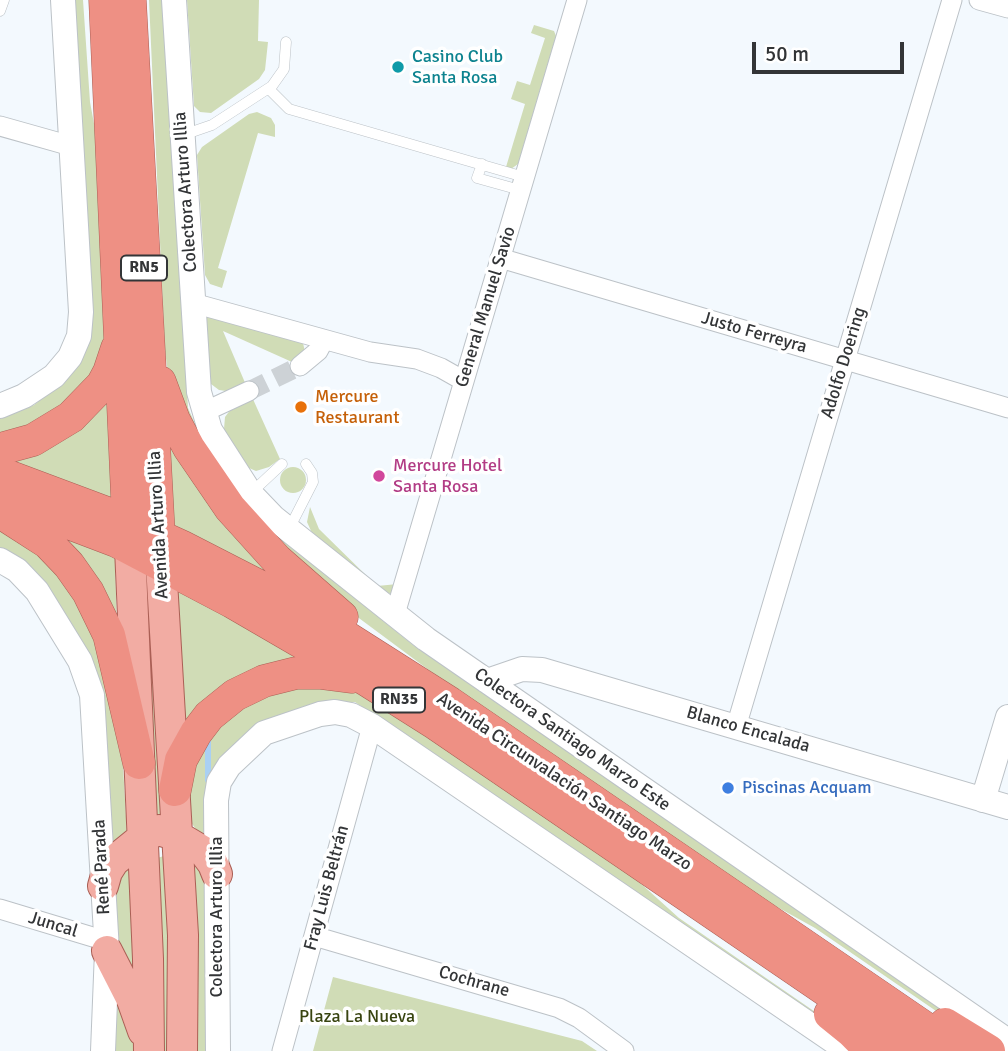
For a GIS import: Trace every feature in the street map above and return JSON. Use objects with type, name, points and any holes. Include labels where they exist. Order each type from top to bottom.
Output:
[{"type":"highway","points":[[89,0],[94,82],[113,186]]},
{"type":"highway","name":"Avenida Arturo Illia","points":[[105,0],[113,186],[133,310],[160,550]]},
{"type":"highway","name":"Avenida Arturo Illia","points":[[129,535],[133,310],[130,0]]},
{"type":"highway","points":[[0,449],[19,445],[47,433],[71,416],[92,396],[109,372],[133,310]]},
{"type":"highway","points":[[133,310],[158,372],[167,404],[194,456],[230,508],[289,572],[450,704]]},
{"type":"highway","name":"Avenida Circunvalación Santiago Marzo","points":[[0,473],[160,550],[283,599],[450,704],[960,1051]]},
{"type":"highway","name":"Avenida Circunvalación Santiago Marzo","points":[[0,497],[86,528],[129,535]]},
{"type":"highway","points":[[0,512],[48,543],[69,565],[88,592],[111,642],[139,763]]},
{"type":"highway","name":"Avenida Circunvalación Santiago Marzo","points":[[160,550],[436,724],[915,1051]]},
{"type":"highway","points":[[174,790],[181,760],[196,733],[218,708],[244,690],[274,678],[309,672],[344,675],[368,681]]},
{"type":"highway","points":[[626,854],[684,914],[839,1020],[871,1051]]},
{"type":"highway","points":[[721,888],[811,935],[989,1051]]},
{"type":"main road","name":"Avenida Arturo Illia","points":[[129,535],[148,959],[149,1051]]},
{"type":"main road","name":"Avenida Arturo Illia","points":[[160,550],[184,959],[182,1051]]},
{"type":"main road","points":[[103,886],[111,864],[143,837],[159,830],[177,836],[207,856],[217,874]]},
{"type":"main road","points":[[106,946],[136,1011],[149,1051]]},
{"type":"street","points":[[0,406],[35,390],[62,367],[79,336],[81,312],[63,0]]},
{"type":"street","name":"Colectora Arturo Illia","points":[[174,0],[198,383]]},
{"type":"street","name":"General Manuel Savio","points":[[395,614],[577,0]]},
{"type":"street","name":"Adolfo Doering","points":[[736,727],[952,0]]},
{"type":"street","points":[[979,0],[1008,8]]},
{"type":"street","points":[[0,126],[71,146]]},
{"type":"street","name":"Justo Ferreyra","points":[[500,258],[1008,408]]},
{"type":"street","points":[[193,303],[370,352],[413,372],[464,381]]},
{"type":"street","points":[[300,366],[318,351],[324,340]]},
{"type":"street","name":"Colectora Santiago Marzo Este","points":[[198,383],[204,412],[215,438],[251,494],[288,530],[395,614],[487,681],[1008,1041]]},
{"type":"street","points":[[204,412],[249,391]]},
{"type":"street","name":"René Parada","points":[[0,560],[17,570],[37,591],[80,660],[90,682],[106,946],[103,1051]]},
{"type":"street","name":"Blanco Encalada","points":[[487,681],[522,669],[542,670],[1008,807]]},
{"type":"street","name":"Colectora Arturo Illia","points":[[218,1051],[216,800],[219,782],[229,766],[254,740],[275,728],[327,712],[351,715],[372,726]]},
{"type":"street","points":[[983,800],[1008,717]]},
{"type":"street","points":[[372,726],[848,1051]]},
{"type":"street","name":"Fray Luis Beltrán","points":[[282,1051],[372,726]]},
{"type":"street","name":"Juncal","points":[[0,909],[106,946]]},
{"type":"street","name":"Cochrane","points":[[314,936],[549,1004],[579,1018],[624,1051]]},
{"type":"lane","points":[[0,11],[4,0]]},
{"type":"lane","points":[[182,135],[212,125],[269,89],[283,73],[286,42]]},
{"type":"lane","points":[[269,89],[289,109],[481,164],[522,183]]},
{"type":"lane","points":[[481,164],[477,178],[522,183]]},
{"type":"lane","points":[[251,494],[282,464]]},
{"type":"lane","points":[[288,530],[312,486],[312,473],[306,464]]},
{"type":"green space","points":[[74,0],[83,0],[90,102],[102,167],[110,312],[99,366],[62,410],[0,439],[0,419],[34,405],[78,365]]},
{"type":"green space","points":[[149,0],[164,0],[188,408],[197,428],[280,538],[413,645],[977,1034],[974,1037],[815,928],[723,877],[457,691],[340,604],[298,569],[191,432],[168,372]]},
{"type":"green space","points":[[187,0],[259,0],[258,41],[268,42],[265,70],[259,79],[211,113],[200,112],[194,106]]},
{"type":"green space","points":[[534,25],[554,31],[556,36],[518,164],[511,169],[506,167],[525,104],[511,99],[517,81],[530,85],[545,38],[531,33]]},
{"type":"green space","points":[[257,112],[271,118],[275,125],[275,137],[258,133],[218,268],[227,271],[222,288],[210,284],[205,275],[197,155],[202,147],[249,114]]},
{"type":"green space","points":[[206,316],[303,343],[305,352],[292,362],[223,331],[246,385],[226,391],[219,390],[211,384],[208,376]]},
{"type":"green space","points":[[109,392],[116,504],[0,462]]},
{"type":"green space","points":[[252,397],[280,459],[269,467],[256,471],[249,468],[224,429],[225,417],[231,409]]},
{"type":"green space","points":[[163,424],[301,597],[168,525]]},
{"type":"green space","points":[[293,467],[302,471],[306,480],[302,489],[293,493],[284,489],[280,480],[284,471]]},
{"type":"green space","points":[[310,507],[319,529],[377,586],[398,584],[394,593],[385,594],[379,591],[312,533],[307,522]]},
{"type":"green space","points":[[0,525],[44,555],[88,613],[120,716],[127,833],[113,852],[102,703],[0,550]]},
{"type":"green space","points":[[48,530],[115,554],[117,636]]},
{"type":"green space","points":[[172,581],[299,656],[184,735]]},
{"type":"green space","points":[[146,622],[152,623],[164,814],[160,817],[155,816]]},
{"type":"green space","points":[[281,686],[355,688],[597,844],[679,918],[837,1027],[835,1031],[355,702],[336,702],[259,725],[205,842],[190,821],[184,792],[213,727]]},
{"type":"green space","points":[[164,856],[168,859],[171,1051],[161,1051],[157,858]]},
{"type":"green space","points":[[192,857],[205,874],[211,1051],[192,1051]]},
{"type":"green space","points":[[130,859],[139,984],[118,958],[112,889]]},
{"type":"green space","name":"Plaza La Nueva","points":[[333,977],[582,1041],[597,1051],[313,1051]]},
{"type":"green space","points":[[115,998],[138,1051],[112,1051]]},
{"type":"waterway","points":[[208,737],[208,780]]},
{"type":"tunnel","points":[[249,391],[300,366]]},
{"type":"place","name":"Casino Club Santa Rosa","points":[[398,67]]},
{"type":"place","name":"Mercure Restaurant","points":[[301,407]]},
{"type":"place","name":"Mercure Hotel Santa Rosa","points":[[379,476]]},
{"type":"place","name":"Piscinas Acquam","points":[[728,788]]}]
